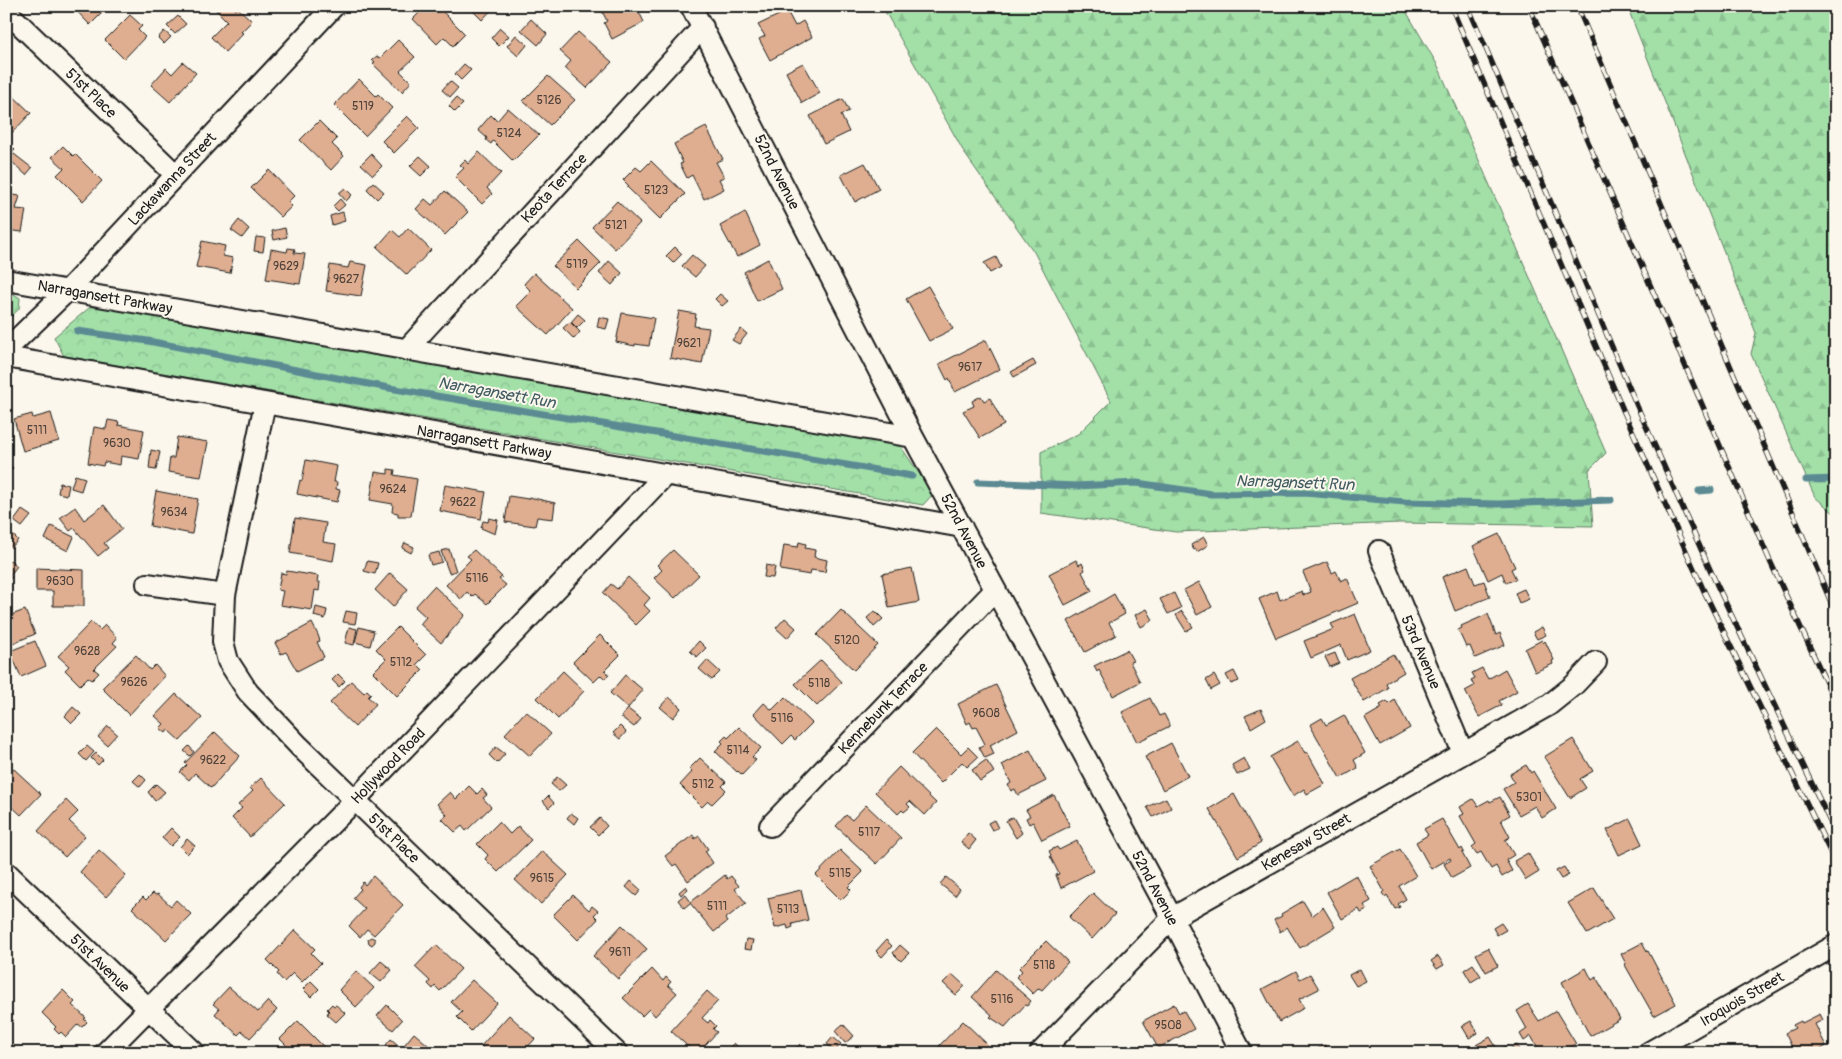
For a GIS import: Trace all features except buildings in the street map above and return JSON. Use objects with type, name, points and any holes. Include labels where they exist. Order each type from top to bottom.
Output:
[{"type":"street","name":"Lackawanna Street","points":[[6,350],[67,291],[334,6]]},
{"type":"street","name":"52nd Avenue","points":[[691,6],[912,437],[1172,918],[1242,1053]]},
{"type":"street","name":"51st Place","points":[[6,11],[176,175]]},
{"type":"street","name":"Keota Terrace","points":[[406,350],[703,27]]},
{"type":"street","name":"Narragansett Parkway","points":[[6,280],[912,437]]},
{"type":"street","name":"Narragansett Parkway","points":[[6,357],[962,527]]},
{"type":"street","name":"51st Place","points":[[265,403],[225,595],[223,642],[228,661],[248,692],[260,705],[355,800],[617,1053]]},
{"type":"street","name":"Hollywood Road","points":[[105,1053],[355,800],[666,474]]},
{"type":"street","name":"53rd Avenue","points":[[1379,552],[1463,753]]},
{"type":"street","points":[[147,584],[225,595]]},
{"type":"street","name":"Kennebunk Terrace","points":[[770,826],[995,590]]},
{"type":"street","name":"Kenesaw Street","points":[[1040,1053],[1172,918],[1549,704],[1574,685],[1596,662]]},
{"type":"street","name":"51st Avenue","points":[[6,872],[195,1053]]},
{"type":"street","name":"Iroquois Street","points":[[1648,1053],[1836,945]]},
{"type":"green space","points":[[882,6],[1403,6],[1438,66],[1606,453],[1589,470],[1593,526],[1400,523],[1176,532],[1041,513],[1041,452],[1078,434],[1111,401],[1034,252],[965,154]]},
{"type":"green space","points":[[1627,6],[1836,6],[1836,515],[1815,497],[1751,354],[1756,333]]},
{"type":"green space","points":[[6,289],[20,298],[19,309],[6,321]]},
{"type":"green space","points":[[95,303],[514,379],[899,444],[933,494],[923,505],[64,356],[54,337]]},
{"type":"waterway","name":"Narragansett Run","points":[[77,331],[148,341],[389,388],[912,476]]},
{"type":"waterway","name":"Narragansett Run","points":[[1806,480],[1836,479]]},
{"type":"waterway","name":"Narragansett Run","points":[[978,482],[1077,486],[1137,483],[1211,494],[1305,493],[1405,502],[1498,504],[1611,500]]},
{"type":"waterway","points":[[1699,491],[1711,490]]},
{"type":"railway","points":[[1451,6],[1624,412],[1704,591],[1836,864]]},
{"type":"railway","points":[[1468,6],[1637,406],[1717,585],[1836,834]]},
{"type":"railway","points":[[1529,6],[1770,561],[1836,704]]},
{"type":"railway","points":[[1577,6],[1836,614]]}]
